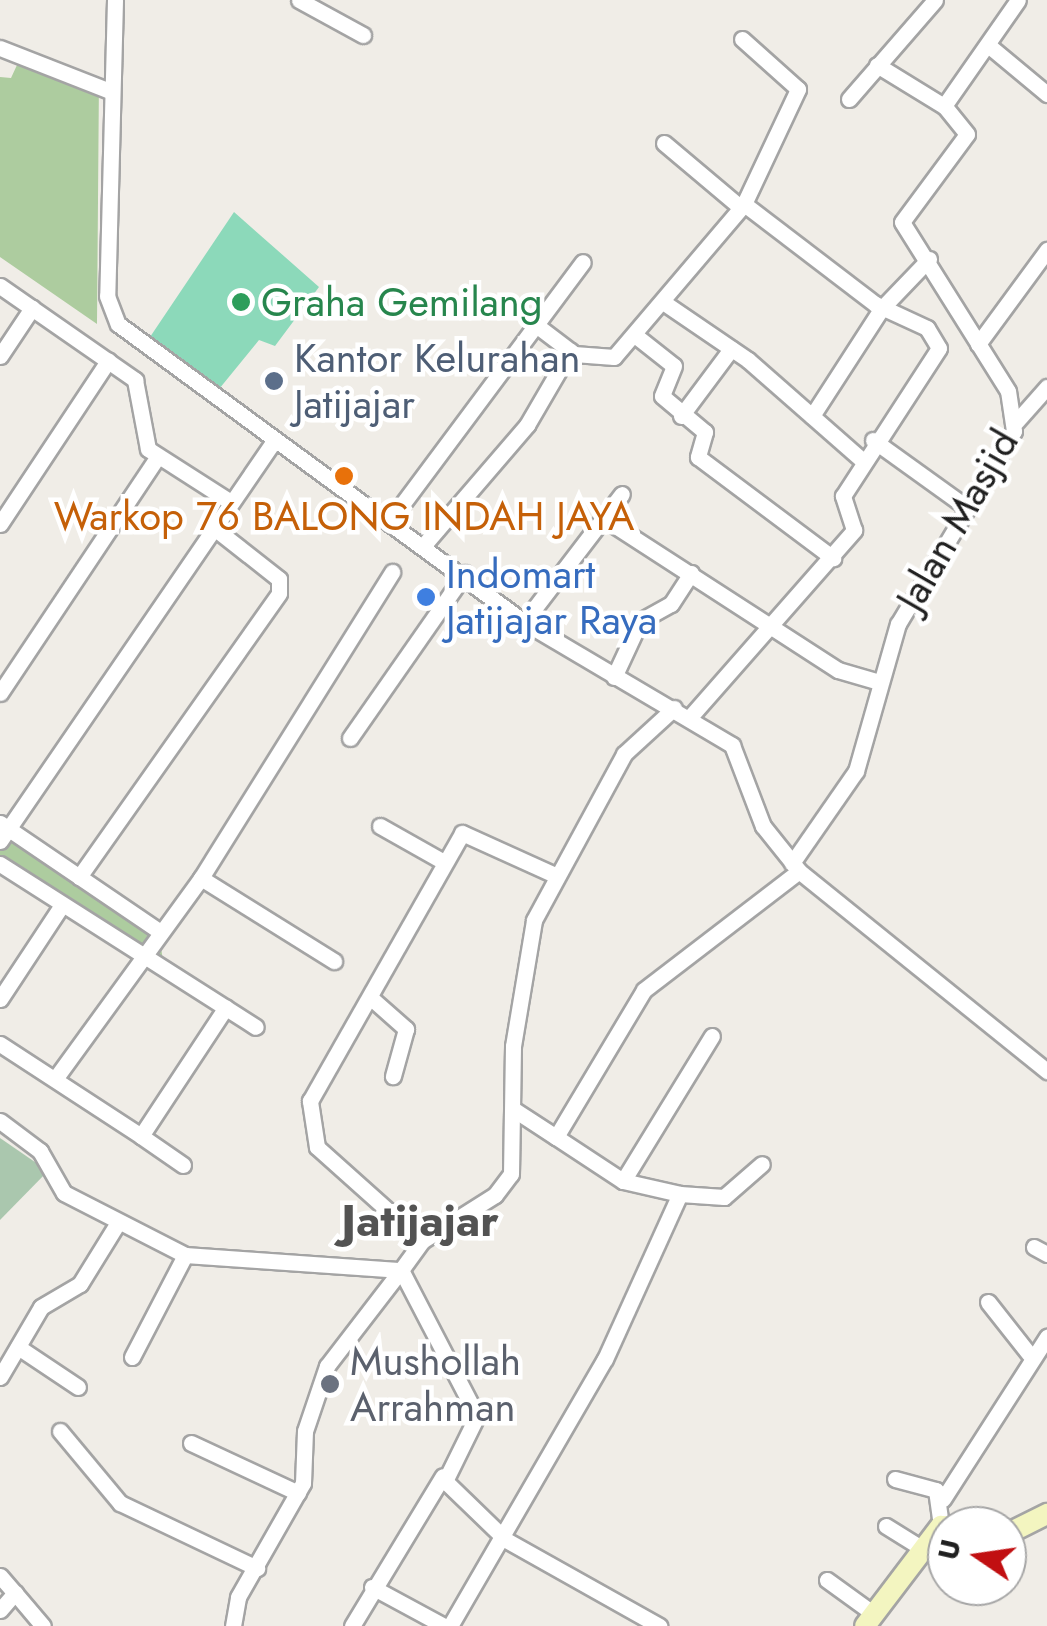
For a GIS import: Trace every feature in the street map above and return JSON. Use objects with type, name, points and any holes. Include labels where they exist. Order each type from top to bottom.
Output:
[{"type":"street","points":[[115,0],[108,296],[118,324],[273,442],[392,518],[524,622],[690,718],[744,760],[763,826],[795,867],[975,1022],[1047,1071]]},
{"type":"street","points":[[299,0],[363,36]]},
{"type":"street","points":[[849,99],[935,0]]},
{"type":"street","points":[[877,65],[944,106],[1018,0]]},
{"type":"street","points":[[536,325],[570,351],[605,359],[636,336],[742,206],[798,90],[742,39]]},
{"type":"street","points":[[988,45],[1047,94]]},
{"type":"street","points":[[0,48],[110,91]]},
{"type":"street","name":"Jalan Masjid","points":[[556,1137],[644,990],[795,867],[856,770],[898,624],[1016,422],[978,344],[903,215],[967,134],[944,106]]},
{"type":"street","points":[[664,143],[742,206],[882,308],[927,328],[939,348],[873,440],[843,500],[858,524],[774,626],[690,718]]},
{"type":"street","points":[[978,344],[1047,250]]},
{"type":"street","points":[[812,416],[882,308],[928,259]]},
{"type":"street","points":[[392,518],[583,262]]},
{"type":"street","points":[[0,286],[108,361],[144,393],[144,441],[157,458],[230,501]]},
{"type":"street","points":[[663,302],[732,349],[863,460]]},
{"type":"street","points":[[0,356],[32,308]]},
{"type":"street","points":[[636,336],[674,366],[662,396],[681,416],[705,432],[698,457],[832,558]]},
{"type":"street","points":[[681,416],[732,349]]},
{"type":"street","points":[[423,546],[527,425],[570,351]]},
{"type":"street","points":[[0,524],[108,361]]},
{"type":"street","points":[[1016,422],[1047,387]]},
{"type":"street","points":[[873,440],[964,506]]},
{"type":"street","points":[[159,930],[3,831],[273,442]]},
{"type":"street","points":[[0,693],[157,458]]},
{"type":"street","points":[[524,622],[622,494]]},
{"type":"street","points":[[603,518],[838,670],[879,682]]},
{"type":"street","points":[[79,877],[279,593],[279,579],[213,528]]},
{"type":"street","points":[[55,1079],[139,956],[201,878],[392,572]]},
{"type":"street","points":[[350,738],[465,573]]},
{"type":"street","points":[[614,676],[640,621],[671,604],[691,573]]},
{"type":"street","points":[[234,1626],[257,1568],[298,1493],[327,1366],[422,1242],[505,1184],[522,958],[554,875],[624,754],[674,708]]},
{"type":"street","points":[[380,826],[444,862]]},
{"type":"street","points":[[422,1242],[354,1186],[308,1126],[310,1101],[444,862],[470,830],[554,875]]},
{"type":"street","points":[[0,864],[139,956],[162,962],[256,1026]]},
{"type":"street","points":[[201,878],[334,961]]},
{"type":"street","points":[[0,1000],[62,905]]},
{"type":"street","points":[[159,930],[162,962]]},
{"type":"street","points":[[371,998],[406,1030],[393,1076]]},
{"type":"street","points":[[141,1136],[226,1007]]},
{"type":"street","points":[[624,1181],[712,1036]]},
{"type":"street","points":[[0,1044],[183,1165]]},
{"type":"street","points":[[513,1109],[624,1181],[680,1194],[724,1197],[762,1164]]},
{"type":"street","points":[[0,1120],[40,1151],[64,1193],[117,1224],[185,1256],[401,1270]]},
{"type":"street","points":[[372,1586],[447,1626],[506,1540],[680,1194]]},
{"type":"street","points":[[0,1377],[41,1308],[83,1280],[117,1224]]},
{"type":"street","points":[[132,1357],[185,1256]]},
{"type":"street","points":[[352,1626],[372,1586],[477,1416],[401,1270]]},
{"type":"street","points":[[988,1302],[1029,1354]]},
{"type":"street","points":[[943,1506],[943,1499],[1029,1354],[1047,1337]]},
{"type":"street","points":[[18,1346],[78,1387]]},
{"type":"street","points":[[60,1431],[120,1503],[257,1568]]},
{"type":"street","points":[[191,1442],[298,1493]]},
{"type":"street","points":[[443,1476],[506,1540],[659,1626]]},
{"type":"street","points":[[895,1479],[943,1499]]},
{"type":"street","points":[[886,1526],[923,1549]]},
{"type":"street","points":[[827,1580],[870,1620],[927,1544]]},
{"type":"street","points":[[0,1576],[43,1626]]},
{"type":"street","points":[[0,1610],[15,1593]]},
{"type":"green space","points":[[23,52],[99,77],[97,324],[0,257],[0,77],[11,78]]},
{"type":"green space","name":"Graha Gemilang","points":[[234,212],[319,287],[275,346],[259,340],[215,394],[148,340]]},
{"type":"green space","points":[[0,823],[159,931],[163,962],[0,864]]},
{"type":"green space","points":[[0,1138],[48,1171],[0,1220]]},
{"type":"place","name":"Graha Gemilang","points":[[241,302]]},
{"type":"place","name":"Kantor Kelurahan Jatijajar","points":[[274,381]]},
{"type":"place","name":"Warkop 76 BALONG INDAH JAYA","points":[[344,476]]},
{"type":"place","name":"Indomart Jatijajar Raya","points":[[426,597]]},
{"type":"place","name":"Mushollah Arrahman","points":[[330,1384]]},
{"type":"district","name":"Jatijajar","points":[[420,1221]]}]
